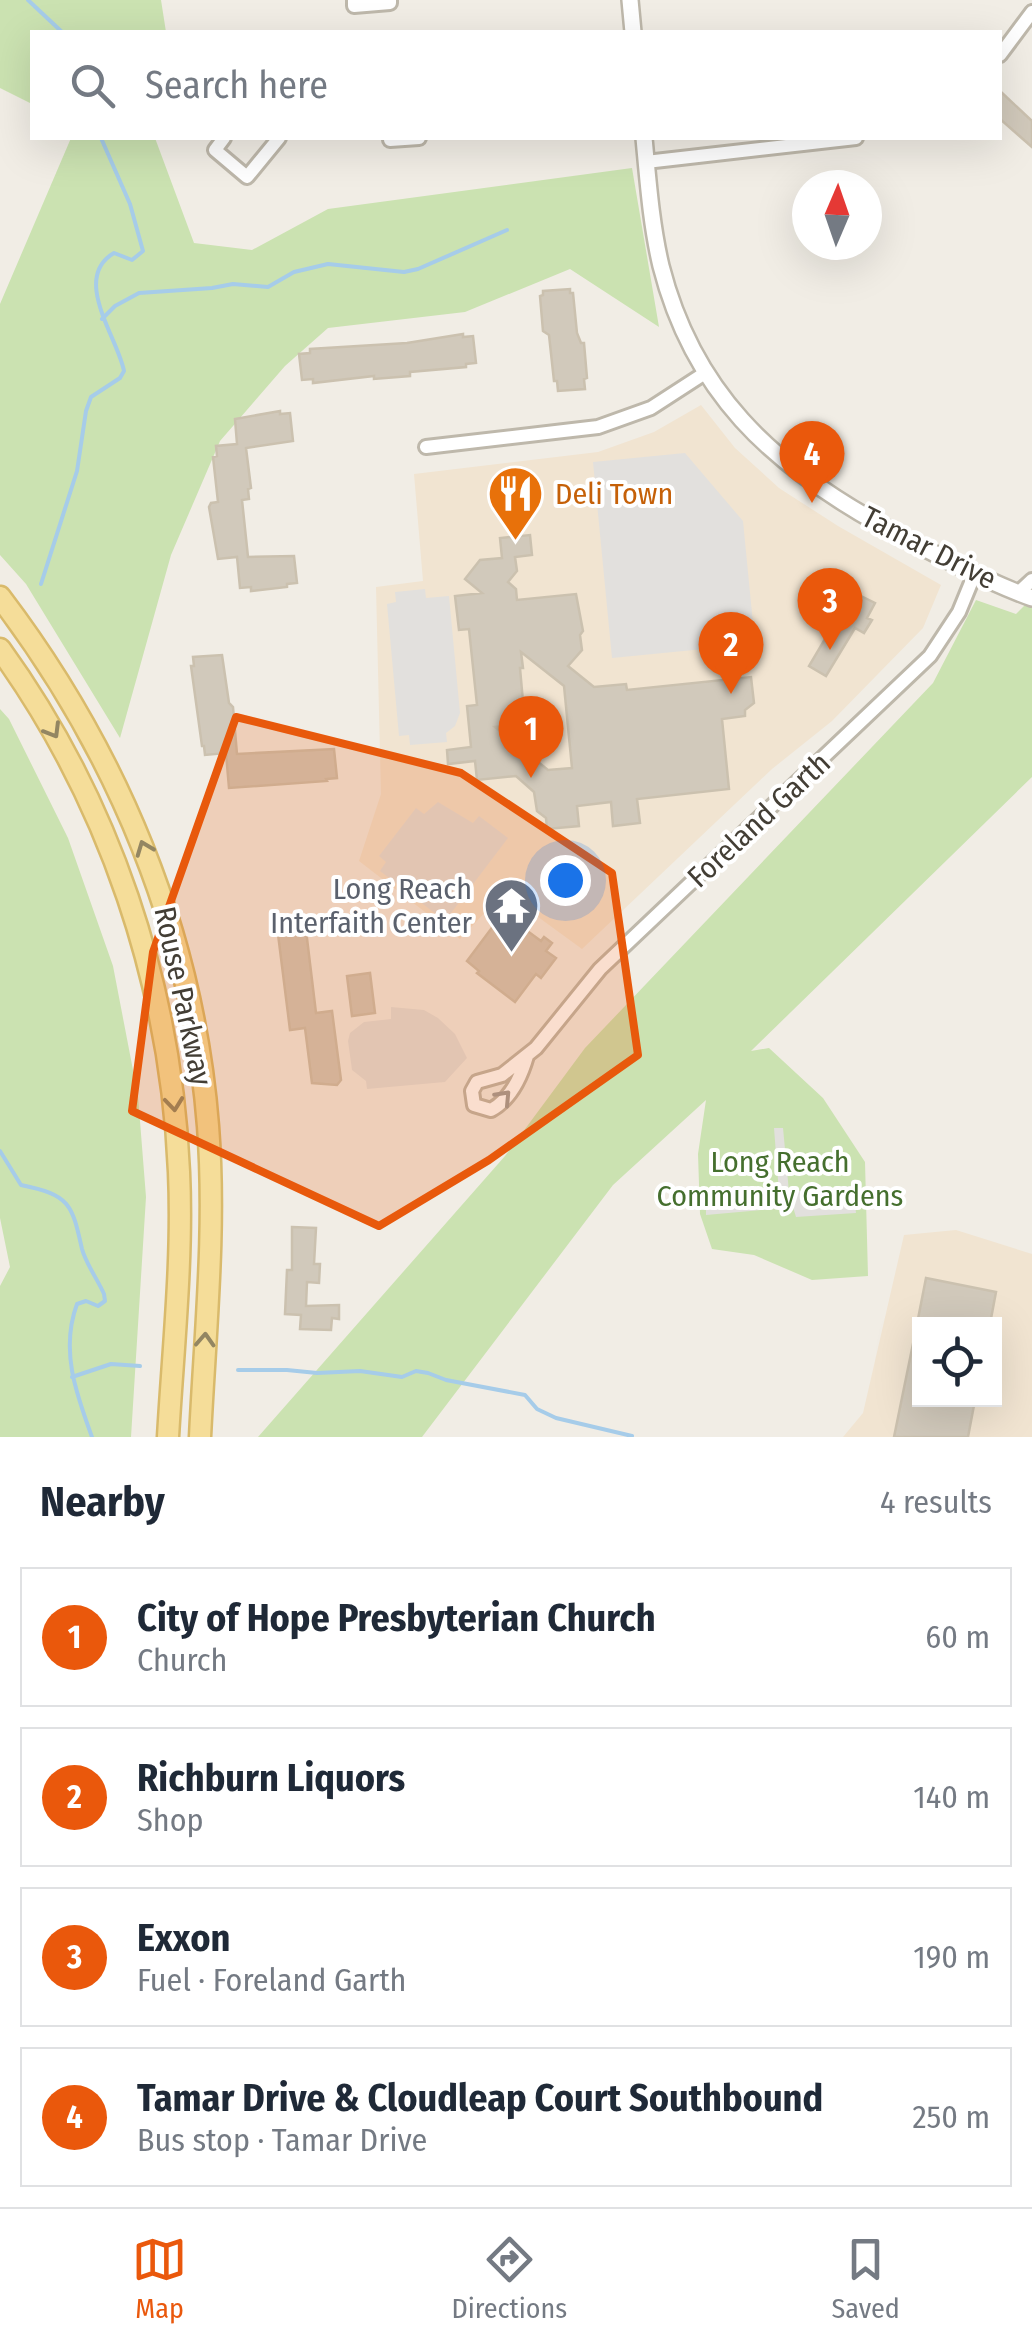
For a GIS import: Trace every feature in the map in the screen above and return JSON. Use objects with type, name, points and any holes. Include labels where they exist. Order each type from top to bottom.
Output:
[{"type":"main road","name":"Rouse Parkway","points":[[0,596],[62,684],[122,794],[161,893],[186,982],[204,1076],[211,1178],[200,1437]]},
{"type":"main road","name":"Rouse Parkway","points":[[0,649],[68,756],[92,806],[130,903],[155,988],[172,1080],[180,1176],[168,1437]]},
{"type":"street","points":[[354,0],[354,6],[390,0]]},
{"type":"street","points":[[630,0],[633,30]]},
{"type":"street","points":[[1002,52],[1032,12]]},
{"type":"street","points":[[222,140],[215,150],[247,177],[277,140]]},
{"type":"street","name":"Tamar Drive","points":[[644,140],[654,228],[666,286],[705,373],[754,436],[800,476],[863,515],[1025,595]]},
{"type":"street","points":[[646,162],[838,140]]},
{"type":"street","points":[[426,447],[598,427],[651,408],[705,373]]},
{"type":"street","name":"Foreland Garth","points":[[526,1056],[521,1077],[502,1103],[491,1110],[474,1106],[472,1091],[477,1082],[502,1075],[526,1056],[600,969],[930,656],[959,612],[974,573]]},
{"type":"street","points":[[1025,595],[1032,580]]},
{"type":"highlighted area","points":[[236,717],[461,773],[612,873],[638,1055],[489,1160],[379,1226],[132,1111],[153,952]]},
{"type":"shaded area","points":[[701,405],[735,448],[779,488],[941,585],[923,628],[832,721],[772,769],[582,949],[504,892],[460,939],[359,861],[381,794],[376,587],[423,581],[414,474],[598,452],[654,432]]},
{"type":"shaded area","points":[[685,453],[743,521],[755,644],[612,658],[593,462]]},
{"type":"shaded area","points":[[425,589],[426,598],[449,596],[460,713],[455,726],[446,733],[447,742],[410,745],[409,735],[399,736],[387,604],[396,602],[395,592]]},
{"type":"shaded area","points":[[438,802],[473,823],[479,816],[508,838],[445,921],[380,871],[386,862],[379,856],[416,808],[424,814]]},
{"type":"shaded area","points":[[391,1007],[424,1010],[455,1034],[467,1058],[445,1082],[367,1089],[366,1081],[352,1070],[350,1033],[364,1022],[391,1019]]},
{"type":"shaded area","points":[[774,1128],[783,1128],[789,1192],[853,1186],[856,1213],[796,1217],[793,1207],[706,1215],[706,1201],[779,1193]]},
{"type":"shaded area","points":[[956,1230],[1032,1254],[1032,1437],[843,1437],[863,1413],[904,1235]]},
{"type":"green space","points":[[0,0],[161,0],[166,30],[30,30],[30,103],[0,88]]},
{"type":"green space","points":[[70,140],[156,140],[194,243],[252,250],[328,209],[632,168],[659,327],[570,269],[465,312],[328,328],[285,366],[220,441],[171,555],[120,738],[26,584],[0,555],[0,304]]},
{"type":"green space","name":"Long Reach Community Gardens","points":[[1032,598],[1032,777],[751,1051],[769,1048],[823,1098],[865,1162],[868,1276],[812,1280],[754,1255],[712,1249],[700,1214],[698,1154],[706,1100],[613,1185],[422,1437],[258,1437],[505,1156],[585,1048],[933,683],[976,600],[1016,614]]},
{"type":"green space","points":[[0,709],[9,719],[68,838],[113,966],[138,1096],[146,1197],[131,1437],[0,1437],[0,1286],[10,1267],[0,1218]]},
{"type":"building","points":[[1002,93],[1032,121],[1032,147],[1002,121]]},
{"type":"building","points":[[570,289],[577,333],[584,343],[587,378],[585,389],[558,391],[549,335],[543,331],[540,296],[543,291]]},
{"type":"building","points":[[463,334],[473,336],[476,363],[466,367],[374,379],[313,383],[313,379],[302,380],[299,354],[310,353],[310,349],[407,343]]},
{"type":"building","points":[[280,411],[290,413],[293,441],[246,448],[251,488],[249,499],[242,500],[248,557],[294,556],[297,583],[251,591],[251,587],[240,588],[237,557],[218,559],[209,507],[218,502],[213,457],[217,456],[216,446],[237,444],[235,419]]},
{"type":"building","points":[[530,535],[532,555],[515,557],[517,571],[508,582],[516,589],[517,600],[576,594],[583,631],[582,650],[568,666],[594,687],[626,684],[627,690],[751,677],[754,703],[745,710],[745,716],[722,719],[729,789],[637,799],[640,823],[613,826],[611,802],[577,806],[579,826],[547,829],[546,818],[537,811],[534,792],[516,776],[477,780],[475,761],[448,764],[447,750],[471,747],[467,706],[477,705],[469,629],[459,630],[455,596],[482,593],[465,579],[480,560],[502,558],[500,538]],"holes":[[[521,652],[564,686],[572,768],[548,770],[495,727],[525,724]]]},
{"type":"building","points":[[857,594],[875,603],[867,618],[872,620],[864,633],[855,628],[826,676],[809,666],[845,605],[849,608]]},
{"type":"building","points":[[222,655],[229,703],[233,707],[237,754],[334,749],[337,778],[229,788],[226,753],[205,755],[202,746],[191,666],[193,657]]},
{"type":"building","name":"Long Reach Interfaith Center","points":[[503,913],[541,941],[544,937],[552,943],[546,951],[556,958],[541,978],[536,974],[515,1002],[467,961]]},
{"type":"building","points":[[291,928],[306,930],[316,1013],[332,1011],[341,1080],[337,1085],[312,1083],[305,1028],[290,1030],[278,934]]},
{"type":"building","points":[[370,973],[375,1013],[352,1016],[347,976]]},
{"type":"building","points":[[292,1227],[316,1228],[314,1264],[320,1264],[319,1283],[307,1282],[306,1306],[339,1305],[339,1319],[332,1318],[331,1330],[300,1329],[301,1315],[285,1314],[287,1270],[292,1270]]},
{"type":"building","points":[[926,1278],[996,1292],[991,1317],[918,1317]]},
{"type":"building","points":[[912,1349],[912,1407],[974,1407],[968,1437],[894,1437]]},
{"type":"waterway","points":[[28,0],[60,30]]},
{"type":"waterway","points":[[41,584],[77,471],[91,397],[120,378],[124,371],[101,309],[97,277],[102,264],[114,253],[132,260],[143,251],[130,204],[102,140]]},
{"type":"waterway","points":[[102,319],[115,306],[139,293],[233,284],[268,287],[294,272],[328,264],[404,272],[418,269],[507,230]]},
{"type":"waterway","points":[[0,1151],[21,1185],[50,1193],[66,1204],[84,1255],[104,1294],[105,1301],[98,1306],[86,1301],[77,1304],[70,1338],[72,1371],[92,1437]]},
{"type":"waterway","points":[[72,1377],[111,1364],[140,1366]]},
{"type":"waterway","points":[[238,1370],[360,1371],[402,1377],[416,1371],[428,1373],[525,1395],[537,1409],[556,1418],[632,1436]]},
{"type":"place","name":"Tamar Drive & Cloudleap Court Southbound","points":[[812,503]]},
{"type":"place","name":"Deli Town","points":[[516,543]]},
{"type":"place","name":"Exxon","points":[[830,650]]},
{"type":"place","name":"Richburn Liquors","points":[[731,694]]},
{"type":"place","name":"City of Hope Presbyterian Church","points":[[531,778]]},
{"type":"place","name":"Long Reach Interfaith Center","points":[[511,955]]}]
